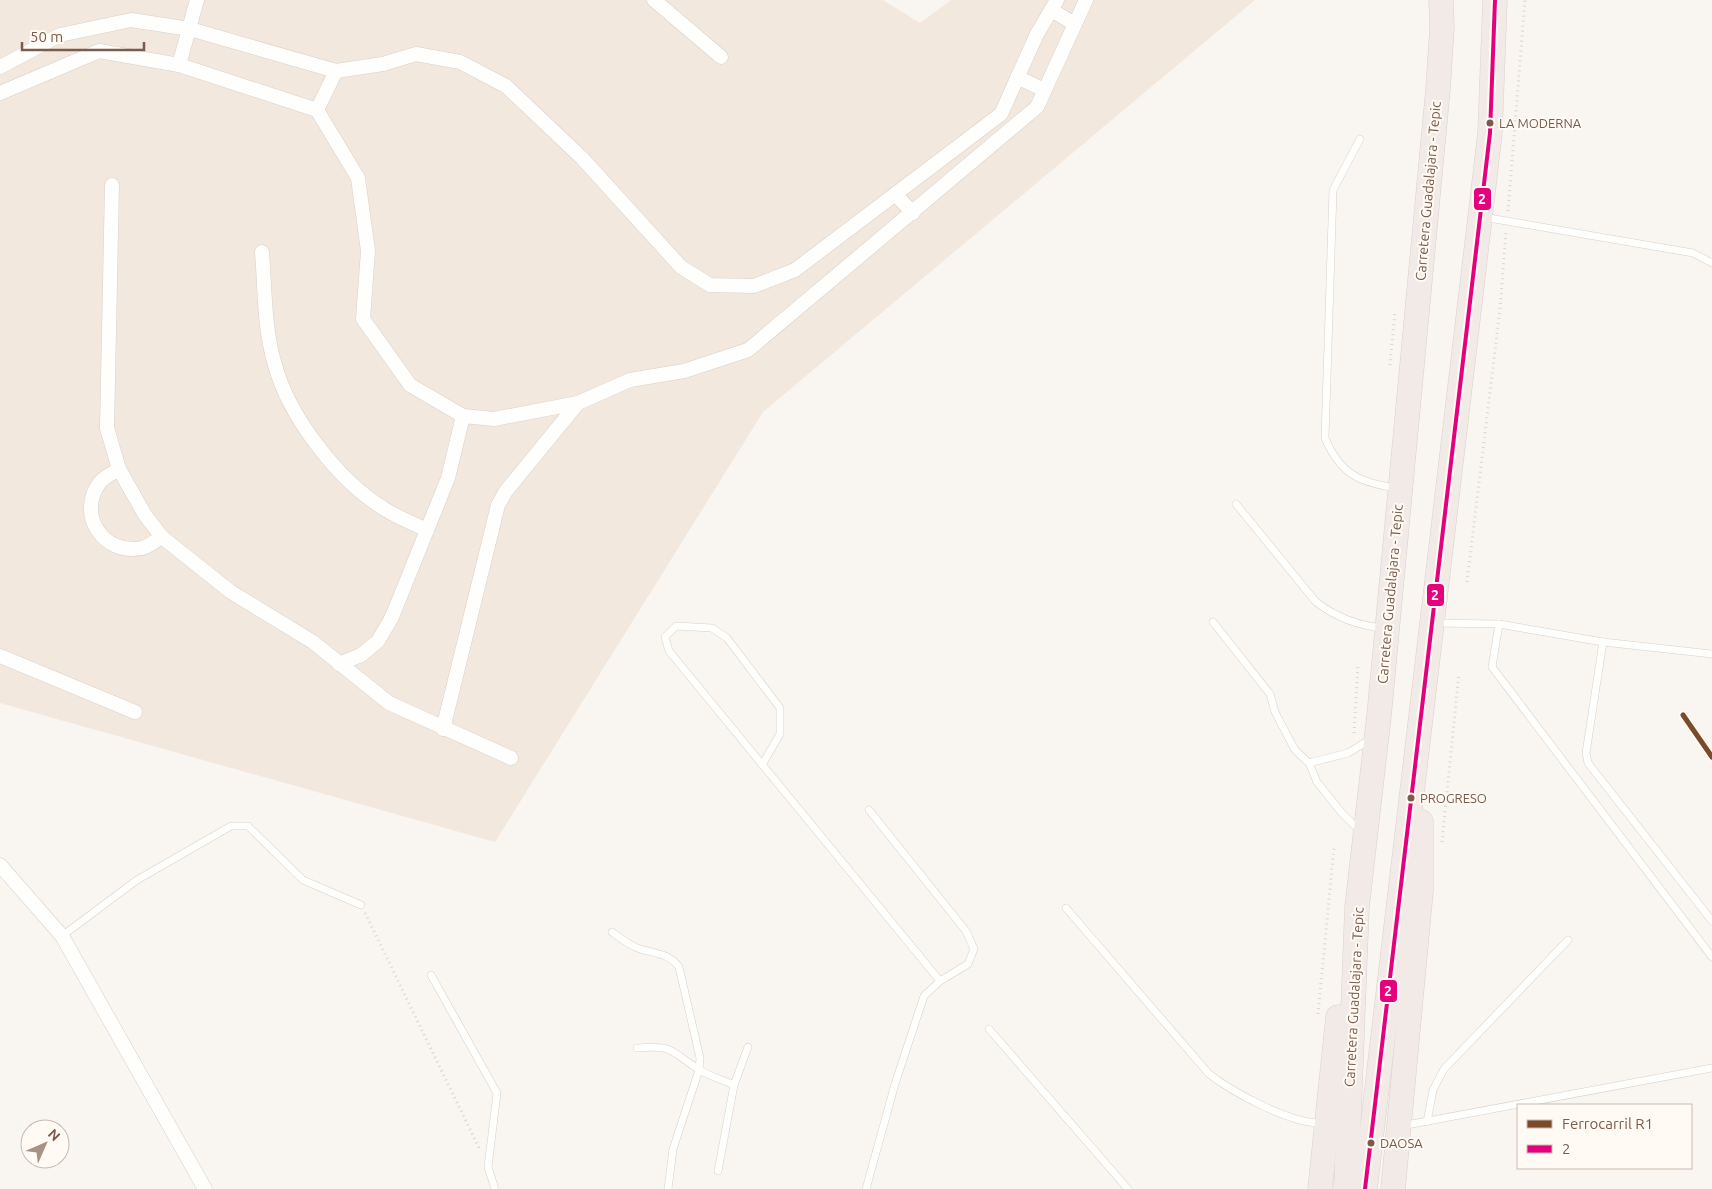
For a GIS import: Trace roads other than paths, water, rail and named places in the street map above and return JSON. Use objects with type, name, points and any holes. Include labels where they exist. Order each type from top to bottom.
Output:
[{"type":"highway","name":"Carretera Guadalajara - Tepic","points":[[1346,1189],[1357,907],[1377,736],[1438,88],[1442,28],[1441,0]]},
{"type":"highway","name":"Carretera Guadalajara - Tepic","points":[[1365,1189],[1490,133],[1495,0]]},
{"type":"highway","points":[[1393,1189],[1421,891],[1420,724]]},
{"type":"highway","points":[[1320,1189],[1342,973],[1357,907]]},
{"type":"street","points":[[179,64],[197,0]]},
{"type":"street","points":[[654,0],[722,57]]},
{"type":"street","points":[[0,93],[99,51],[179,64],[317,110],[358,178],[368,252],[364,320],[410,385],[463,416],[494,419],[578,403],[630,380],[684,371],[748,350],[1037,107],[1086,0]]},
{"type":"street","points":[[0,67],[60,35],[131,20],[190,29],[336,72],[384,64],[416,54],[460,62],[506,86],[582,158],[681,267],[710,285],[754,286],[795,270],[1001,114],[1036,34],[1054,5],[1074,24]]},
{"type":"street","points":[[317,110],[336,72]]},
{"type":"street","points":[[1017,77],[1044,90]]},
{"type":"street","points":[[112,185],[107,428],[119,469],[145,514],[162,536],[231,592],[313,642],[389,703],[443,729],[511,758]]},
{"type":"street","points":[[895,194],[913,213]]},
{"type":"street","points":[[262,252],[267,320],[275,366],[294,409],[320,450],[355,489],[383,509],[427,530]]},
{"type":"street","points":[[443,729],[498,505],[506,491],[578,403]]},
{"type":"street","points":[[339,664],[361,656],[378,641],[392,617],[448,478],[463,416]]},
{"type":"street","points":[[119,469],[101,480],[90,500],[91,521],[103,539],[122,549],[143,548],[162,536]]},
{"type":"street","points":[[0,656],[135,712]]},
{"type":"street","points":[[0,865],[62,936],[205,1189]]},
{"type":"lane","points":[[1360,139],[1333,190],[1325,438],[1332,454],[1351,476],[1382,486],[1400,488]]},
{"type":"lane","points":[[1480,216],[1693,253],[1712,263]]},
{"type":"lane","points":[[1236,504],[1316,602],[1331,614],[1364,627],[1387,628]]},
{"type":"lane","points":[[1213,622],[1270,694],[1275,712],[1286,735],[1295,750],[1309,763],[1317,782],[1328,797],[1365,836]]},
{"type":"lane","points":[[1432,623],[1499,624],[1603,642],[1712,654]]},
{"type":"lane","points":[[1499,624],[1492,667],[1712,957]]},
{"type":"lane","points":[[762,765],[780,734],[780,708],[727,638],[712,628],[676,626],[665,637],[669,651],[762,765],[940,981]]},
{"type":"lane","points":[[1603,642],[1586,753],[1588,763],[1712,921]]},
{"type":"lane","points":[[1309,763],[1348,753],[1377,736]]},
{"type":"lane","points":[[866,1189],[895,1084],[924,996],[940,981],[968,964],[974,949],[966,932],[869,810]]},
{"type":"lane","points":[[62,936],[137,880],[231,826],[248,826],[303,880],[361,905]]},
{"type":"lane","points":[[1066,908],[1209,1074],[1230,1089],[1287,1115],[1308,1123],[1327,1123]]},
{"type":"lane","points":[[612,932],[638,949],[663,954],[673,959],[679,967],[700,1058],[699,1070],[673,1148],[668,1189]]},
{"type":"lane","points":[[1427,1122],[1433,1090],[1444,1069],[1568,940]]},
{"type":"lane","points":[[431,974],[497,1093],[488,1167],[495,1189]]},
{"type":"lane","points":[[989,1029],[1128,1189]]},
{"type":"lane","points":[[637,1048],[660,1046],[676,1053],[699,1070],[734,1085]]},
{"type":"lane","points":[[718,1171],[734,1085],[748,1046]]},
{"type":"lane","points":[[1522,1104],[1712,1068]]},
{"type":"lane","points":[[1399,1126],[1517,1105]]},
{"type":"rail line","name":"R1","points":[[1683,715],[1712,757]]},
{"type":"place","name":"LA MODERNA","points":[[1490,123]]},
{"type":"place","name":"PROGRESO","points":[[1411,798]]},
{"type":"place","name":"DAOSA","points":[[1371,1143]]}]
